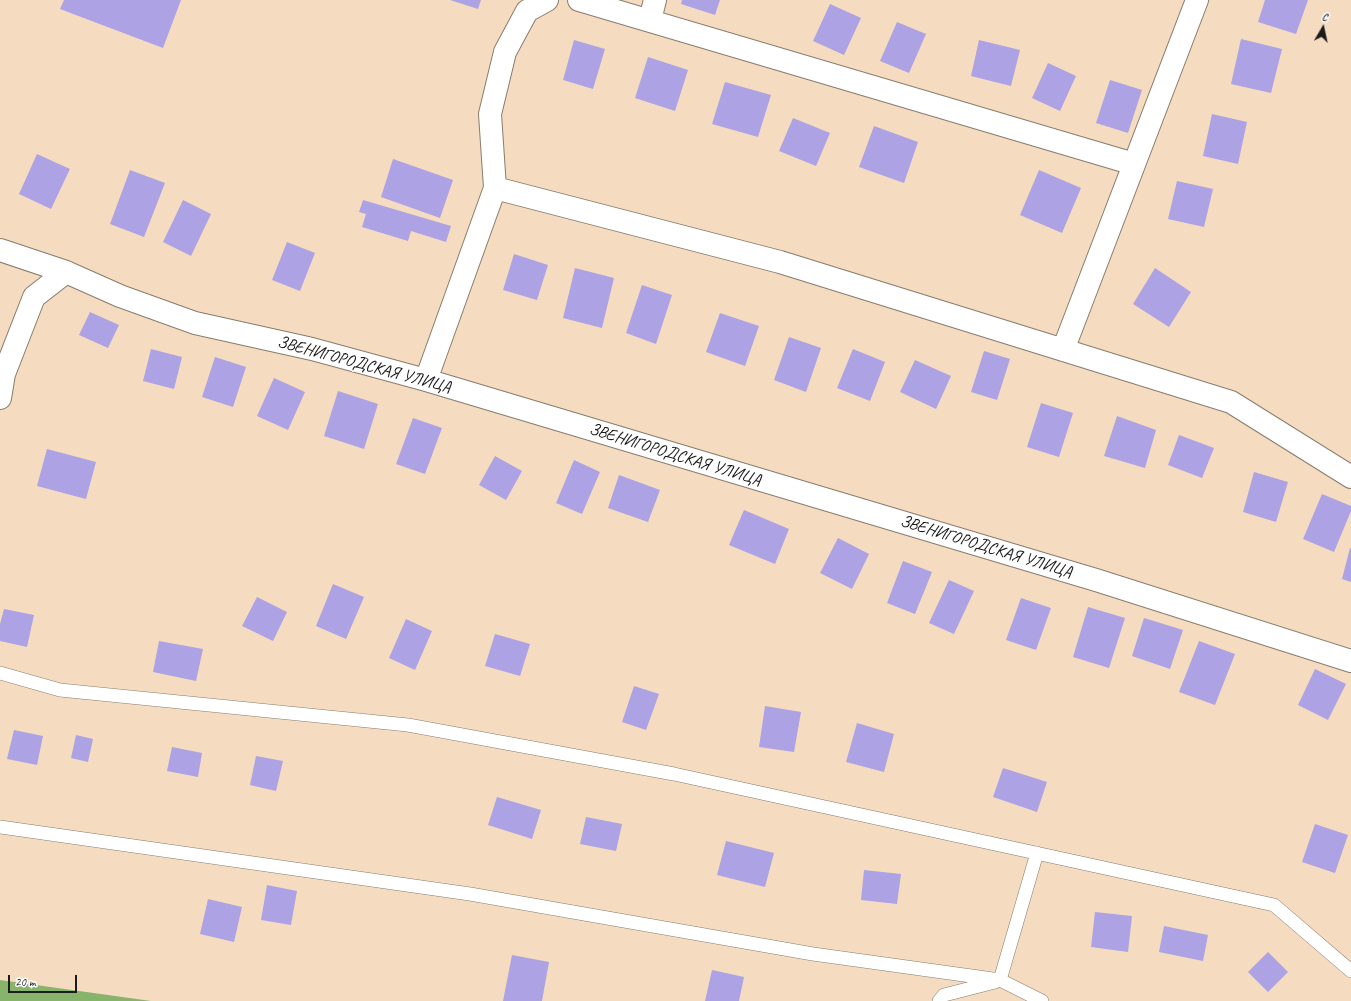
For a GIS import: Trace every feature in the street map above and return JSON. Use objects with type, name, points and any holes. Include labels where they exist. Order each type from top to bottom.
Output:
[{"type":"street","points":[[426,380],[495,188],[490,114],[505,52],[527,11],[547,0]]},
{"type":"street","points":[[579,0],[652,10],[1134,164]]},
{"type":"street","points":[[1063,350],[1197,0]]},
{"type":"street","points":[[495,188],[780,262],[1232,402],[1351,477]]},
{"type":"street","name":"ЗВЕНИГОРОДСКАЯ УЛИЦА","points":[[0,250],[66,272],[120,296],[194,323],[312,349],[426,380],[1096,580],[1351,661]]},
{"type":"street","points":[[0,398],[4,374],[34,297],[66,272]]},
{"type":"lane","points":[[0,673],[60,690],[408,725],[674,774],[1274,905],[1351,971]]},
{"type":"lane","points":[[0,827],[470,894],[813,954],[1000,980],[1042,1001]]},
{"type":"lane","points":[[1000,980],[1037,853]]},
{"type":"lane","points":[[939,1001],[944,995],[1000,980]]},
{"type":"green space","points":[[0,980],[151,1001],[0,1001]]},
{"type":"building","points":[[64,0],[181,0],[163,48],[60,9]]},
{"type":"building","points":[[450,0],[481,0],[478,9]]},
{"type":"building","points":[[682,0],[720,0],[715,15],[681,4]]},
{"type":"building","points":[[1265,0],[1308,0],[1296,34],[1258,22]]},
{"type":"building","points":[[830,4],[861,18],[844,55],[813,41]]},
{"type":"building","points":[[897,22],[926,34],[909,73],[880,61]]},
{"type":"building","points":[[1241,39],[1282,49],[1271,93],[1231,84]]},
{"type":"building","points":[[574,40],[605,49],[593,89],[563,80]]},
{"type":"building","points":[[979,40],[1020,50],[1011,86],[971,76]]},
{"type":"building","points":[[648,57],[688,70],[675,111],[635,98]]},
{"type":"building","points":[[1048,63],[1076,76],[1060,111],[1032,98]]},
{"type":"building","points":[[1110,80],[1142,90],[1128,133],[1096,123]]},
{"type":"building","points":[[725,82],[771,95],[758,137],[712,124]]},
{"type":"building","points":[[1212,114],[1247,122],[1238,164],[1203,156]]},
{"type":"building","points":[[793,118],[830,133],[816,166],[779,151]]},
{"type":"building","points":[[874,126],[918,142],[904,183],[859,167]]},
{"type":"building","points":[[37,154],[70,169],[51,209],[19,194]]},
{"type":"building","points":[[393,159],[453,180],[440,218],[381,197]]},
{"type":"building","points":[[130,170],[165,183],[144,237],[110,224]]},
{"type":"building","points":[[1039,170],[1081,188],[1062,233],[1020,215]]},
{"type":"building","points":[[1177,181],[1213,189],[1204,227],[1168,219]]},
{"type":"building","points":[[183,200],[211,214],[191,256],[163,242]]},
{"type":"building","points":[[363,200],[451,226],[446,242],[411,231],[408,241],[362,227],[366,214],[359,212]]},
{"type":"building","points":[[287,242],[315,253],[300,291],[272,280]]},
{"type":"building","points":[[514,254],[548,265],[537,300],[503,290]]},
{"type":"building","points":[[575,268],[614,278],[602,328],[563,318]]},
{"type":"building","points":[[1155,268],[1191,292],[1169,327],[1133,304]]},
{"type":"building","points":[[642,285],[672,295],[656,344],[626,333]]},
{"type":"building","points":[[90,312],[119,325],[108,348],[79,335]]},
{"type":"building","points":[[720,313],[759,326],[745,366],[706,352]]},
{"type":"building","points":[[789,337],[821,348],[806,392],[774,380]]},
{"type":"building","points":[[151,349],[182,357],[174,389],[143,381]]},
{"type":"building","points":[[853,349],[885,362],[870,401],[837,388]]},
{"type":"building","points":[[984,351],[1010,359],[997,400],[971,392]]},
{"type":"building","points":[[215,357],[246,367],[233,407],[202,397]]},
{"type":"building","points":[[915,360],[951,376],[936,409],[900,392]]},
{"type":"building","points":[[274,378],[305,392],[288,430],[257,416]]},
{"type":"building","points":[[338,391],[378,404],[364,449],[324,436]]},
{"type":"building","points":[[1041,403],[1073,413],[1059,457],[1027,447]]},
{"type":"building","points":[[1117,416],[1156,430],[1145,468],[1104,456]]},
{"type":"building","points":[[413,418],[442,428],[425,474],[396,464]]},
{"type":"building","points":[[1179,435],[1214,448],[1202,478],[1168,465]]},
{"type":"building","points":[[47,449],[96,462],[86,499],[37,486]]},
{"type":"building","points":[[495,456],[522,471],[506,500],[479,485]]},
{"type":"building","points":[[574,460],[600,472],[582,514],[556,503]]},
{"type":"building","points":[[1254,472],[1288,482],[1276,522],[1243,512]]},
{"type":"building","points":[[619,475],[660,490],[648,522],[608,508]]},
{"type":"building","points":[[1322,494],[1351,506],[1351,511],[1334,552],[1303,539]]},
{"type":"building","points":[[744,510],[789,529],[775,564],[729,545]]},
{"type":"building","points":[[838,538],[869,554],[852,589],[820,573]]},
{"type":"building","points":[[1351,548],[1351,582],[1342,579]]},
{"type":"building","points":[[903,561],[932,572],[915,614],[887,603]]},
{"type":"building","points":[[949,580],[974,591],[954,634],[929,623]]},
{"type":"building","points":[[333,584],[364,597],[346,639],[316,626]]},
{"type":"building","points":[[257,597],[287,612],[273,641],[242,626]]},
{"type":"building","points":[[1021,598],[1051,608],[1036,650],[1006,640]]},
{"type":"building","points":[[1088,607],[1125,618],[1109,668],[1073,657]]},
{"type":"building","points":[[4,609],[34,615],[27,647],[0,641],[0,624]]},
{"type":"building","points":[[1144,618],[1183,630],[1170,669],[1132,656]]},
{"type":"building","points":[[406,619],[432,631],[415,670],[389,658]]},
{"type":"building","points":[[495,634],[530,644],[520,676],[485,666]]},
{"type":"building","points":[[159,641],[203,649],[196,681],[153,672]]},
{"type":"building","points":[[1199,641],[1235,654],[1215,705],[1179,692]]},
{"type":"building","points":[[1315,669],[1346,684],[1328,720],[1298,705]]},
{"type":"building","points":[[634,686],[659,694],[646,730],[622,722]]},
{"type":"building","points":[[765,706],[801,712],[794,752],[759,747]]},
{"type":"building","points":[[857,723],[894,734],[884,772],[846,762]]},
{"type":"building","points":[[14,730],[43,736],[37,765],[7,759]]},
{"type":"building","points":[[76,735],[93,739],[88,762],[71,758]]},
{"type":"building","points":[[172,747],[202,753],[198,777],[167,771]]},
{"type":"building","points":[[256,756],[283,761],[276,791],[250,785]]},
{"type":"building","points":[[1003,768],[1047,782],[1037,812],[993,797]]},
{"type":"building","points":[[497,797],[541,810],[532,839],[488,825]]},
{"type":"building","points":[[586,817],[622,824],[616,851],[580,844]]},
{"type":"building","points":[[1315,824],[1348,835],[1335,873],[1302,862]]},
{"type":"building","points":[[726,841],[774,853],[765,887],[717,875]]},
{"type":"building","points":[[864,870],[901,874],[897,904],[861,900]]},
{"type":"building","points":[[267,885],[297,891],[291,925],[261,920]]},
{"type":"building","points":[[208,899],[242,907],[234,942],[200,934]]},
{"type":"building","points":[[1095,912],[1132,916],[1128,952],[1091,947]]},
{"type":"building","points":[[1164,926],[1208,935],[1203,961],[1159,952]]},
{"type":"building","points":[[1268,952],[1288,972],[1268,992],[1248,972]]},
{"type":"building","points":[[512,955],[549,962],[542,1001],[503,1001]]},
{"type":"building","points":[[712,970],[744,977],[739,1001],[705,1001]]}]
